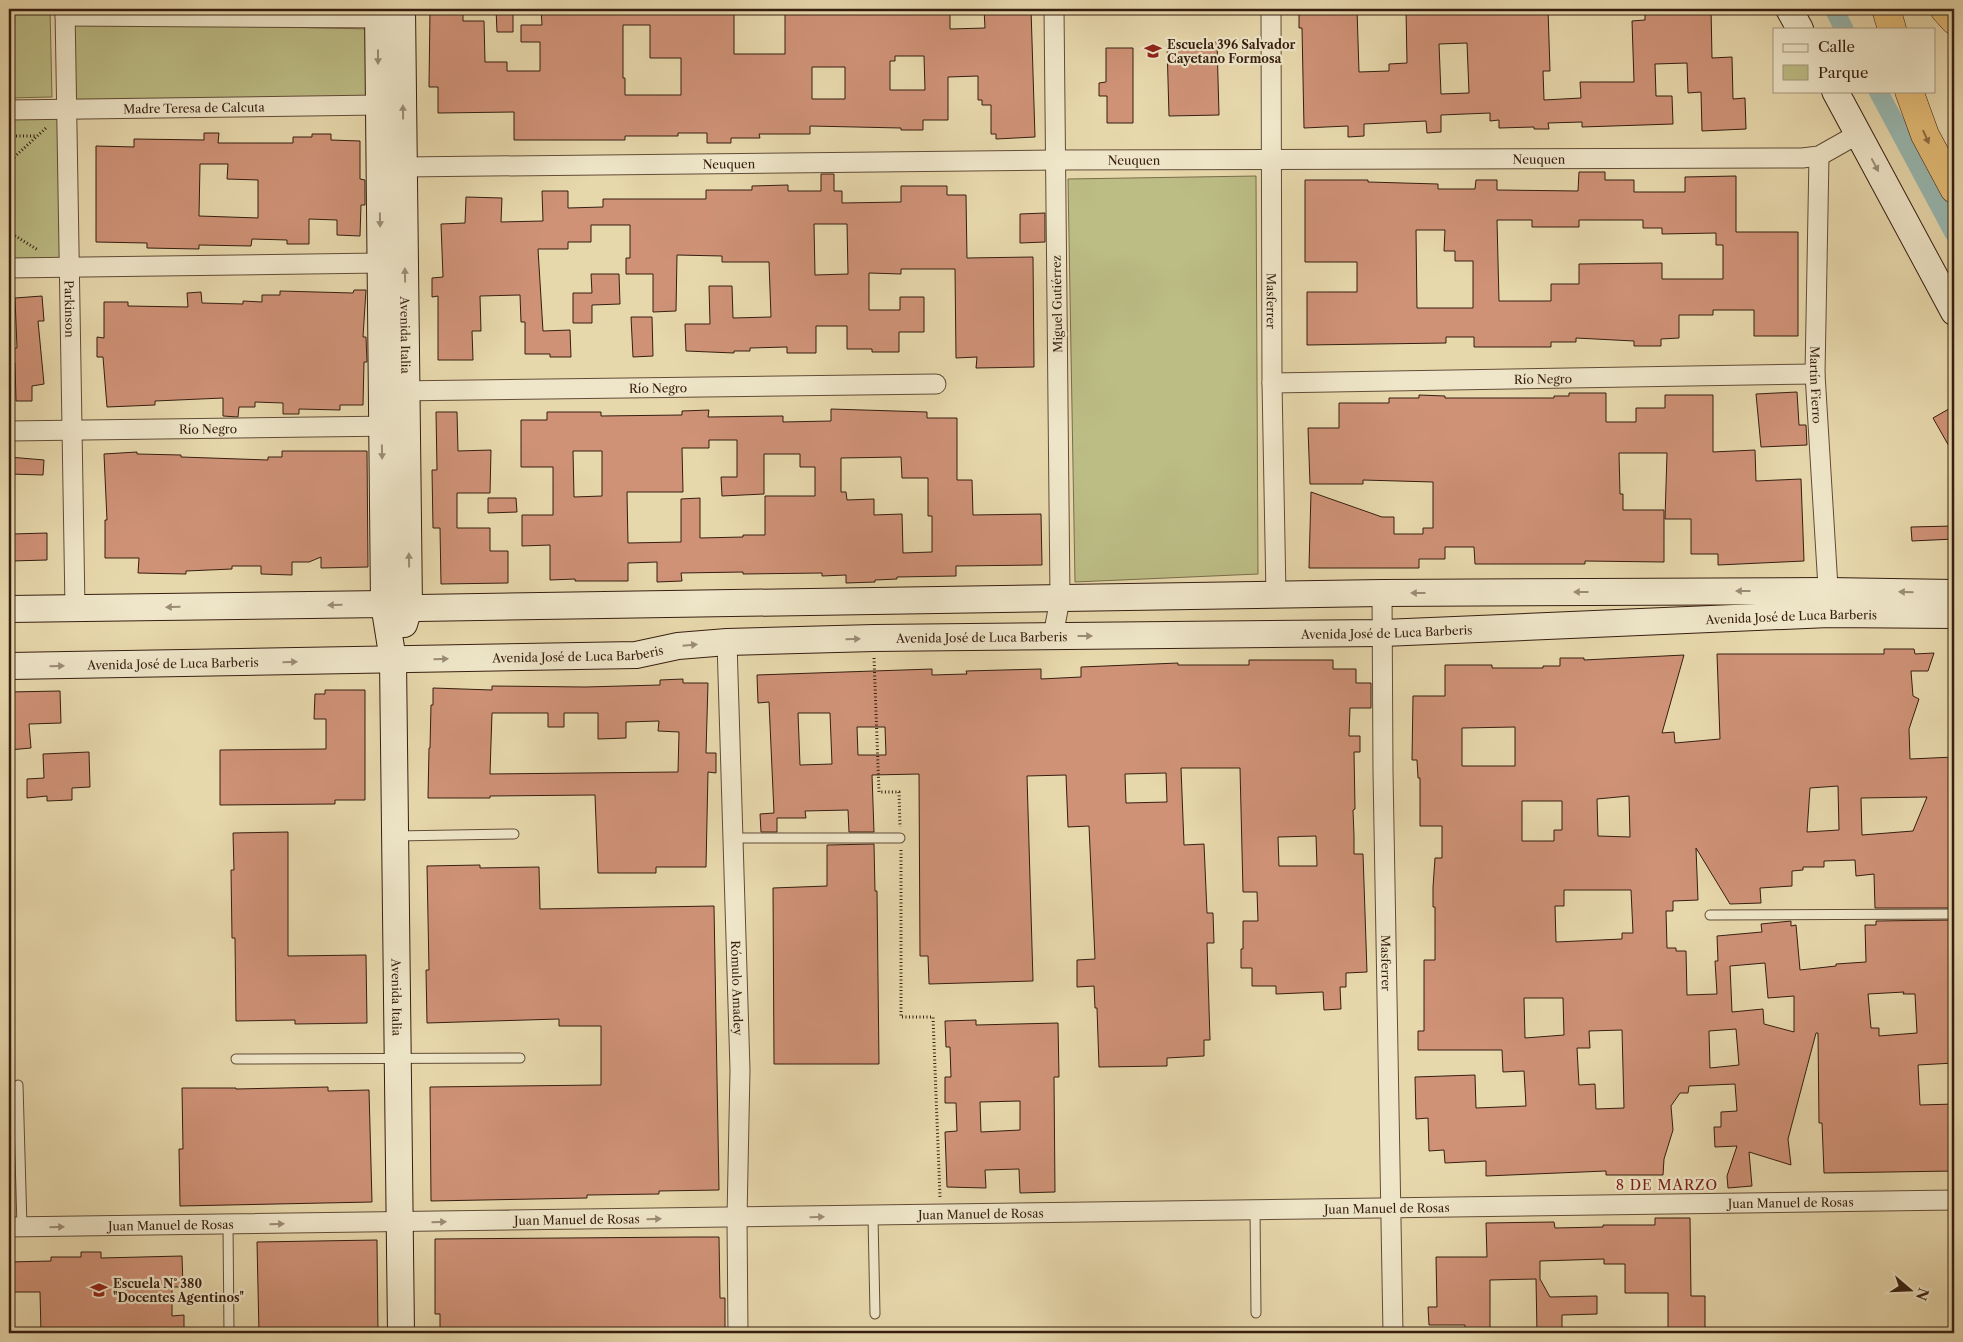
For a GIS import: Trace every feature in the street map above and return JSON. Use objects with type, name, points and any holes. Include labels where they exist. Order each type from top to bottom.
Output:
[{"type":"highway","points":[[1886,9],[1892,28]]},
{"type":"highway","points":[[1944,9],[1954,20]]},
{"type":"highway","points":[[1909,92],[1925,135],[1954,189]]},
{"type":"main road","points":[[1789,9],[1799,28]]},
{"type":"main road","name":"Avenida Italia","points":[[390,13],[379,105],[380,263],[394,391]]},
{"type":"main road","name":"Avenida Italia","points":[[390,13],[404,167],[394,391],[409,608],[393,660]]},
{"type":"main road","points":[[1836,92],[1954,312]]},
{"type":"main road","name":"Avenida Italia","points":[[395,426],[384,604],[393,660],[396,1059],[401,1333]]},
{"type":"main road","name":"Avenida José de Luca Barberis","points":[[9,609],[384,604],[409,608],[1382,593],[1829,602],[1954,615]]},
{"type":"main road","name":"Avenida José de Luca Barberis","points":[[9,666],[636,655],[678,646],[727,642],[874,638],[1383,633],[1954,593]]},
{"type":"street","name":"Miguel Gutiérrez","points":[[1053,636],[1060,599],[1054,9]]},
{"type":"street","name":"Masferrer","points":[[1271,9],[1272,383],[1276,595]]},
{"type":"street","points":[[65,13],[390,13]]},
{"type":"street","name":"Parkinson","points":[[65,13],[75,608]]},
{"type":"street","name":"Madre Teresa de Calcuta","points":[[9,110],[379,105]]},
{"type":"street","name":"Neuquen","points":[[404,167],[1056,160],[1802,158],[1819,156],[1858,134]]},
{"type":"street","name":"Martín Fierro","points":[[1819,156],[1815,374],[1829,602]]},
{"type":"street","points":[[9,268],[380,263]]},
{"type":"street","name":"Río Negro","points":[[1272,383],[1815,374]]},
{"type":"street","name":"Río Negro","points":[[394,391],[936,384]]},
{"type":"street","name":"Río Negro","points":[[9,431],[395,426]]},
{"type":"street","name":"Masferrer","points":[[1382,593],[1383,781],[1392,1333]]},
{"type":"street","name":"Rómulo Amadey","points":[[727,642],[740,1070],[737,1218],[738,1333]]},
{"type":"street","name":"Juan Manuel de Rosas","points":[[16,1227],[1954,1200]]},
{"type":"lane","points":[[395,836],[514,834]]},
{"type":"lane","points":[[733,838],[900,838]]},
{"type":"lane","points":[[1710,915],[1954,914]]},
{"type":"lane","points":[[236,1059],[520,1058]]},
{"type":"lane","points":[[16,1227],[18,1086]]},
{"type":"lane","points":[[1255,1210],[1256,1313]]},
{"type":"lane","points":[[873,1216],[875,1314]]},
{"type":"lane","points":[[228,1225],[229,1333]]},
{"type":"path","points":[[9,162],[66,109]]},
{"type":"path","points":[[9,136],[37,136]]},
{"type":"path","points":[[874,638],[879,792],[899,792],[901,1017],[933,1017],[940,1215]]},
{"type":"green space","points":[[9,9],[50,9],[52,97],[9,98]]},
{"type":"green space","points":[[74,23],[372,29],[370,97],[76,104]]},
{"type":"green space","points":[[64,112],[67,266],[9,266],[9,114]]},
{"type":"green space","points":[[1256,176],[1258,574],[1075,582],[1068,179]]},
{"type":"building","points":[[430,9],[463,9],[463,21],[484,21],[485,62],[507,62],[507,71],[540,71],[540,42],[521,42],[521,25],[542,25],[541,9],[734,9],[734,54],[785,54],[785,9],[950,9],[950,29],[985,28],[984,9],[1031,9],[1035,137],[996,139],[996,134],[991,134],[991,105],[982,105],[982,100],[978,100],[978,76],[948,77],[948,120],[923,120],[923,130],[810,126],[810,134],[759,134],[760,138],[731,138],[731,143],[707,143],[707,133],[678,133],[678,136],[625,136],[625,140],[514,140],[514,112],[438,113],[438,87],[429,87]],"holes":[[[623,25],[650,25],[650,58],[681,58],[681,95],[625,95],[625,78],[623,78]],[[895,56],[924,56],[925,90],[890,90],[890,61],[895,61]],[[812,67],[845,67],[845,99],[812,99]]]},
{"type":"building","points":[[496,9],[513,9],[513,32],[497,32]]},
{"type":"building","points":[[1311,9],[1357,9],[1359,72],[1389,71],[1389,64],[1407,63],[1406,9],[1548,9],[1550,71],[1543,71],[1544,100],[1581,98],[1580,82],[1634,82],[1632,21],[1645,20],[1645,9],[1711,9],[1712,58],[1732,57],[1733,99],[1745,98],[1746,129],[1702,131],[1701,92],[1688,93],[1687,63],[1655,64],[1656,96],[1672,96],[1673,124],[1582,127],[1582,122],[1548,123],[1549,129],[1534,129],[1534,127],[1499,128],[1499,120],[1490,121],[1490,113],[1441,115],[1441,132],[1427,133],[1426,121],[1364,124],[1364,136],[1348,137],[1348,126],[1304,128],[1302,28],[1299,28],[1299,12],[1312,12]],"holes":[[[1467,43],[1469,93],[1441,94],[1439,44]]]},
{"type":"building","points":[[1217,42],[1219,115],[1169,116],[1167,44]]},
{"type":"building","points":[[1106,48],[1133,48],[1133,123],[1107,123],[1107,96],[1099,96],[1099,83],[1106,82]]},
{"type":"building","points":[[204,133],[219,133],[218,143],[293,143],[293,137],[312,137],[312,134],[331,134],[331,140],[360,141],[360,179],[365,180],[365,205],[361,205],[360,236],[337,235],[337,220],[309,219],[309,244],[287,244],[287,240],[252,239],[251,246],[199,245],[199,249],[147,248],[147,243],[96,242],[96,146],[134,147],[134,139],[204,140]],"holes":[[[200,164],[228,164],[227,179],[258,180],[258,218],[199,216]]]},
{"type":"building","points":[[1579,172],[1605,172],[1605,180],[1634,180],[1634,192],[1685,192],[1685,177],[1736,176],[1736,232],[1798,232],[1798,336],[1754,336],[1754,310],[1713,310],[1713,315],[1679,315],[1679,338],[1661,339],[1661,346],[1634,346],[1634,341],[1576,338],[1576,342],[1551,342],[1551,347],[1474,347],[1474,337],[1446,337],[1446,343],[1307,345],[1307,292],[1357,292],[1357,262],[1305,262],[1305,180],[1368,180],[1368,182],[1438,184],[1438,189],[1475,189],[1476,180],[1497,180],[1497,190],[1578,191]],"holes":[[[1497,220],[1532,220],[1532,227],[1579,227],[1579,220],[1643,220],[1643,228],[1662,228],[1662,234],[1716,233],[1716,245],[1723,245],[1723,279],[1662,279],[1662,263],[1579,264],[1579,284],[1551,284],[1551,301],[1499,301]],[[1416,230],[1445,230],[1444,251],[1455,251],[1455,261],[1473,261],[1473,308],[1417,308]]]},
{"type":"building","points":[[821,174],[834,174],[834,191],[842,191],[842,203],[901,202],[901,186],[947,186],[947,195],[966,195],[967,258],[1033,257],[1034,367],[976,368],[977,357],[956,358],[955,269],[901,269],[901,274],[869,273],[869,310],[900,310],[900,297],[924,297],[924,332],[899,332],[899,352],[872,352],[872,349],[847,349],[847,326],[816,326],[816,353],[787,353],[787,347],[750,348],[750,351],[734,351],[734,353],[686,351],[685,324],[710,324],[709,286],[732,286],[733,318],[771,317],[769,262],[722,262],[722,256],[677,255],[676,311],[653,312],[653,274],[626,274],[626,258],[630,258],[630,225],[591,225],[591,242],[568,242],[568,249],[538,249],[543,331],[570,330],[571,357],[550,357],[550,354],[525,354],[525,322],[521,322],[520,295],[480,296],[481,331],[472,331],[473,360],[438,360],[438,296],[432,297],[432,278],[443,277],[441,224],[465,223],[466,197],[502,198],[501,222],[543,221],[542,191],[568,191],[568,208],[603,207],[603,199],[706,199],[706,190],[752,190],[752,186],[788,185],[788,191],[821,191]],"holes":[[[814,224],[847,224],[848,274],[815,275]]]},
{"type":"building","points":[[1045,213],[1045,242],[1020,243],[1020,214]]},
{"type":"building","points":[[591,274],[619,274],[620,304],[592,305],[592,323],[573,323],[573,293],[592,293]]},
{"type":"building","points":[[354,290],[366,290],[363,337],[366,337],[367,362],[364,362],[363,405],[340,405],[340,410],[299,409],[299,414],[283,414],[283,403],[255,402],[255,407],[239,407],[238,417],[223,416],[223,398],[155,401],[155,405],[107,407],[103,357],[97,357],[97,337],[104,338],[104,302],[128,302],[128,306],[188,307],[187,293],[201,292],[202,303],[243,304],[243,301],[262,302],[262,295],[280,295],[280,291],[353,293]]},
{"type":"building","points":[[42,296],[44,321],[38,321],[44,384],[32,386],[32,401],[16,401],[15,363],[9,363],[9,349],[17,348],[15,298]]},
{"type":"building","points":[[631,317],[652,317],[653,356],[633,357]]},
{"type":"building","points":[[1797,392],[1799,425],[1806,425],[1807,445],[1761,447],[1756,394]]},
{"type":"building","points":[[1569,393],[1606,393],[1606,422],[1636,422],[1636,408],[1665,408],[1665,395],[1713,395],[1713,452],[1755,450],[1756,481],[1801,479],[1804,561],[1718,565],[1718,554],[1691,554],[1691,519],[1665,519],[1667,453],[1619,453],[1620,494],[1623,494],[1623,510],[1664,510],[1664,562],[1585,561],[1585,564],[1475,564],[1474,547],[1445,547],[1445,559],[1419,559],[1419,568],[1309,568],[1311,492],[1382,517],[1394,517],[1394,534],[1423,534],[1423,528],[1433,528],[1433,482],[1363,480],[1363,484],[1310,484],[1308,428],[1339,428],[1339,403],[1389,403],[1389,398],[1419,398],[1419,395],[1445,396],[1445,398],[1554,398],[1554,396],[1569,396]]},
{"type":"building","points":[[1954,406],[1954,455],[1933,418]]},
{"type":"building","points":[[831,409],[927,412],[927,418],[957,418],[957,480],[972,480],[973,515],[1041,514],[1042,565],[956,566],[956,576],[897,577],[897,579],[875,580],[875,582],[846,583],[846,575],[822,576],[822,573],[743,574],[743,572],[681,573],[682,581],[657,582],[657,562],[628,563],[628,581],[575,581],[575,579],[550,580],[550,545],[522,546],[522,515],[553,515],[553,467],[521,467],[521,420],[547,420],[547,412],[601,412],[601,416],[682,415],[682,411],[709,410],[708,417],[783,416],[783,422],[831,421]],"holes":[[[709,440],[737,440],[737,477],[721,477],[722,496],[764,494],[764,454],[800,454],[800,467],[815,467],[815,496],[765,496],[765,535],[700,538],[700,498],[681,499],[681,542],[628,543],[627,492],[683,492],[682,448],[709,448]],[[573,451],[602,451],[602,496],[574,497]],[[901,457],[902,478],[928,478],[928,516],[932,516],[932,552],[903,553],[902,514],[874,515],[874,499],[847,500],[846,492],[841,492],[841,458]]]},
{"type":"building","points":[[436,412],[457,412],[458,451],[491,450],[490,493],[457,493],[457,528],[490,528],[490,551],[508,551],[508,583],[441,584],[440,528],[433,528],[432,470],[437,470]]},
{"type":"building","points":[[282,451],[367,451],[368,567],[321,568],[321,557],[309,562],[292,562],[292,575],[261,574],[261,566],[232,566],[232,569],[186,571],[186,574],[138,573],[139,558],[105,558],[105,520],[107,520],[104,454],[137,452],[137,454],[181,455],[181,457],[268,460],[268,457],[282,457]]},
{"type":"building","points":[[9,457],[44,460],[43,475],[9,474]]},
{"type":"building","points":[[488,498],[516,498],[517,512],[488,513]]},
{"type":"building","points":[[1954,526],[1954,539],[1912,541],[1911,527]]},
{"type":"building","points":[[47,533],[47,560],[12,561],[12,534]]},
{"type":"building","points":[[1884,649],[1914,649],[1915,654],[1934,653],[1928,671],[1911,671],[1913,696],[1919,699],[1909,729],[1910,759],[1954,757],[1954,784],[1951,792],[1954,796],[1954,873],[1952,873],[1953,882],[1950,882],[1952,908],[1875,908],[1874,874],[1856,876],[1855,860],[1824,861],[1824,867],[1803,867],[1803,870],[1792,871],[1792,886],[1760,888],[1761,903],[1730,904],[1696,848],[1698,900],[1673,901],[1673,911],[1666,911],[1667,948],[1676,948],[1676,951],[1686,951],[1687,995],[1717,994],[1715,961],[1718,961],[1717,936],[1762,932],[1761,924],[1791,921],[1791,926],[1796,925],[1800,970],[1836,966],[1836,964],[1866,962],[1865,925],[1876,925],[1876,921],[1953,920],[1954,1063],[1918,1065],[1920,1105],[1954,1104],[1954,1171],[1824,1173],[1822,1123],[1819,1123],[1818,1033],[1816,1033],[1788,1139],[1791,1165],[1749,1152],[1752,1186],[1728,1188],[1727,1176],[1737,1146],[1715,1147],[1714,1127],[1721,1127],[1721,1112],[1737,1111],[1735,1084],[1689,1086],[1688,1093],[1680,1093],[1671,1106],[1673,1130],[1664,1159],[1663,1175],[1606,1175],[1606,1171],[1486,1176],[1486,1161],[1445,1163],[1444,1150],[1429,1151],[1428,1118],[1416,1119],[1415,1077],[1475,1075],[1476,1108],[1526,1106],[1524,1071],[1503,1072],[1502,1050],[1418,1050],[1418,1031],[1424,1031],[1424,960],[1435,960],[1433,887],[1435,858],[1442,858],[1442,826],[1420,826],[1420,778],[1418,778],[1417,760],[1412,760],[1413,696],[1445,696],[1445,665],[1492,665],[1492,668],[1543,668],[1543,666],[1560,666],[1560,658],[1584,658],[1584,660],[1684,655],[1662,733],[1674,732],[1675,743],[1720,739],[1717,654],[1884,654]],"holes":[[[1515,727],[1515,766],[1462,766],[1462,728]],[[1838,786],[1839,830],[1807,832],[1810,788]],[[1629,796],[1630,837],[1598,836],[1597,799]],[[1927,797],[1913,831],[1862,835],[1861,798]],[[1522,801],[1562,801],[1562,830],[1554,830],[1554,841],[1522,841]],[[1564,890],[1631,890],[1633,933],[1622,933],[1622,939],[1556,942],[1555,906],[1564,906]],[[1765,963],[1768,998],[1794,996],[1794,1032],[1764,1024],[1763,1009],[1732,1012],[1730,966]],[[1904,992],[1903,994],[1915,994],[1917,1033],[1879,1036],[1879,1028],[1871,1028],[1868,994]],[[1524,998],[1563,998],[1564,1035],[1525,1038]],[[1736,1029],[1739,1065],[1710,1068],[1709,1031]],[[1622,1030],[1624,1108],[1596,1109],[1595,1084],[1579,1085],[1577,1048],[1590,1048],[1589,1031]]]},
{"type":"building","points":[[1249,660],[1333,660],[1333,669],[1356,669],[1356,683],[1371,683],[1371,708],[1350,708],[1349,736],[1360,736],[1360,752],[1354,752],[1354,854],[1363,854],[1367,972],[1346,973],[1346,987],[1340,987],[1341,1009],[1324,1010],[1323,992],[1276,994],[1276,986],[1252,986],[1252,968],[1241,968],[1241,949],[1243,949],[1243,921],[1258,921],[1257,892],[1243,892],[1240,768],[1181,768],[1184,845],[1204,844],[1207,913],[1213,913],[1214,943],[1207,943],[1210,1040],[1204,1040],[1204,1056],[1167,1058],[1167,1066],[1099,1067],[1097,1008],[1095,1008],[1094,986],[1077,987],[1077,960],[1095,959],[1089,826],[1068,827],[1066,775],[1027,776],[1033,981],[929,984],[928,956],[920,956],[919,774],[872,775],[874,832],[849,832],[848,810],[805,811],[806,818],[777,818],[777,832],[761,832],[760,814],[774,813],[769,702],[758,703],[757,675],[932,669],[932,675],[967,674],[966,671],[1041,669],[1041,679],[1081,677],[1081,667],[1178,663],[1178,665],[1249,665]],"holes":[[[798,713],[830,713],[832,764],[800,765]],[[857,727],[885,727],[886,755],[858,755]],[[1166,773],[1167,802],[1126,803],[1125,774]],[[1316,836],[1317,866],[1279,866],[1278,837]]]},
{"type":"building","points":[[683,679],[683,683],[708,683],[706,753],[716,753],[716,773],[708,772],[706,867],[656,867],[656,873],[598,873],[595,795],[428,798],[433,688],[492,690],[492,686],[585,687],[660,685],[660,680]],"holes":[[[492,713],[548,713],[548,727],[564,727],[564,713],[598,713],[598,739],[626,738],[626,722],[659,721],[658,731],[679,732],[678,772],[490,774]]]},
{"type":"building","points":[[325,690],[365,690],[365,800],[335,800],[335,804],[220,805],[220,750],[326,749],[326,719],[314,719],[315,694],[325,694]]},
{"type":"building","points":[[60,691],[61,723],[29,724],[31,748],[9,750],[9,692]]},
{"type":"building","points":[[89,752],[90,787],[72,788],[72,800],[47,801],[47,796],[27,798],[27,779],[44,778],[43,754]]},
{"type":"building","points":[[288,832],[288,956],[366,955],[367,1023],[295,1024],[295,1020],[236,1021],[235,938],[232,938],[231,870],[234,870],[233,833]]},
{"type":"building","points":[[874,844],[875,891],[877,891],[879,1064],[774,1064],[773,888],[827,886],[827,845]]},
{"type":"building","points":[[480,865],[480,868],[539,867],[540,909],[714,906],[719,1190],[659,1191],[659,1194],[587,1195],[587,1198],[431,1201],[430,1087],[601,1085],[601,1026],[559,1026],[559,1019],[427,1023],[426,970],[429,970],[427,866]]},
{"type":"building","points":[[976,1020],[976,1025],[1058,1023],[1059,1077],[1054,1077],[1055,1192],[1020,1193],[1019,1169],[985,1170],[986,1188],[947,1187],[945,1132],[957,1131],[956,1103],[945,1103],[945,1077],[951,1077],[950,1047],[946,1047],[945,1021]],"holes":[[[1020,1101],[1020,1130],[981,1132],[980,1102]]]},
{"type":"building","points":[[328,1087],[328,1091],[369,1090],[372,1202],[180,1206],[179,1149],[183,1149],[182,1088]]},
{"type":"building","points":[[1655,1218],[1690,1218],[1691,1296],[1705,1296],[1705,1333],[1668,1333],[1668,1293],[1625,1293],[1625,1264],[1604,1264],[1604,1259],[1540,1261],[1540,1279],[1550,1297],[1597,1296],[1597,1314],[1562,1315],[1562,1333],[1537,1333],[1536,1279],[1490,1280],[1490,1333],[1465,1333],[1465,1325],[1429,1325],[1428,1307],[1437,1307],[1436,1257],[1487,1257],[1486,1223],[1554,1222],[1555,1228],[1603,1227],[1603,1225],[1655,1225]]},
{"type":"building","points":[[719,1237],[720,1298],[725,1298],[725,1333],[440,1333],[440,1314],[435,1314],[435,1239]]},
{"type":"building","points":[[377,1240],[378,1333],[259,1333],[257,1242]]},
{"type":"building","name":"Escuela N° 380 \"Docentes Agentinos\"","points":[[81,1252],[101,1252],[101,1258],[182,1256],[183,1287],[172,1287],[172,1316],[184,1315],[184,1333],[41,1333],[40,1292],[9,1292],[9,1262],[51,1261],[51,1257],[81,1257]]},
{"type":"waterway","points":[[1834,9],[1844,28]]},
{"type":"waterway","points":[[1879,92],[1954,233]]},
{"type":"place","name":"Escuela 396 Salvador Cayetano Formosa","points":[[1153,51]]},
{"type":"place","name":"Escuela N° 380 \"Docentes Agentinos\"","points":[[99,1290]]},
{"type":"district","name":"8 DE MARZO","points":[[1667,1185]]}]
